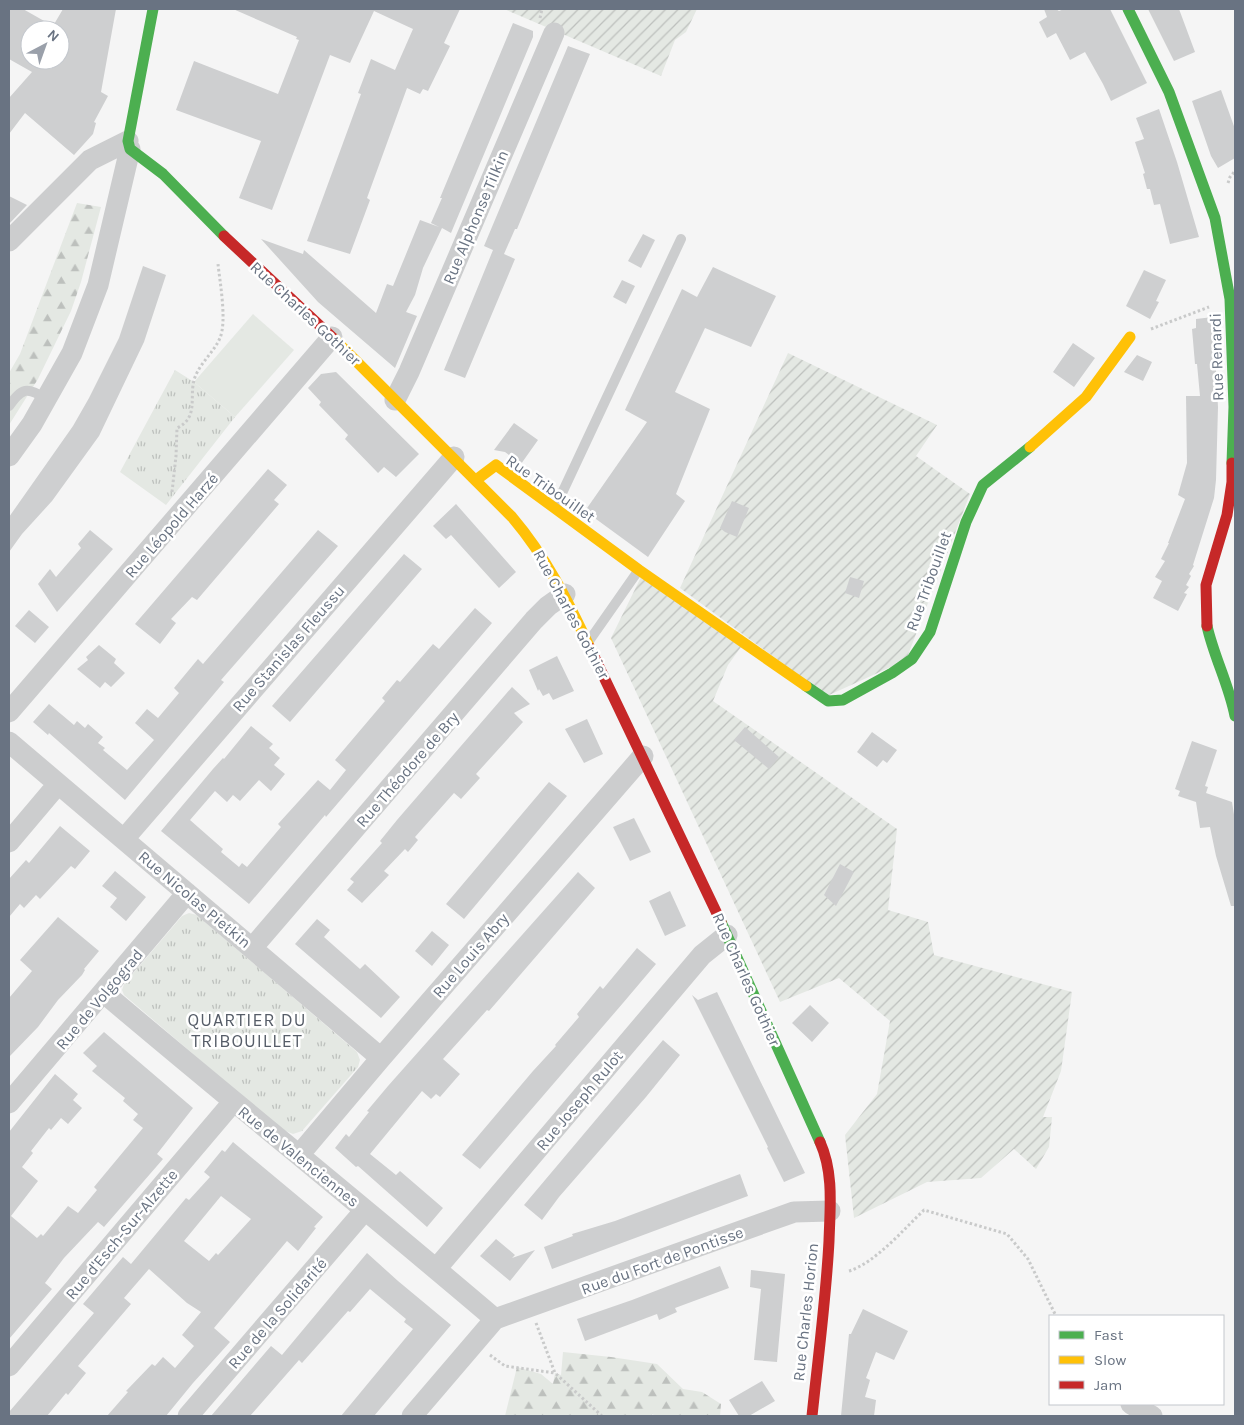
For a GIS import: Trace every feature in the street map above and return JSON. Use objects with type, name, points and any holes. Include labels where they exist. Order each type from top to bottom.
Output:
[{"type":"street","points":[[11,447],[32,424],[72,353],[98,285],[129,145],[153,9]]},
{"type":"street","name":"Rue Renardi","points":[[1128,9],[1169,92],[1215,218],[1230,299],[1234,407],[1232,482],[1227,515],[1206,586],[1207,627],[1214,653],[1232,700],[1235,716]]},
{"type":"street","name":"Rue Alphonse Tilkin","points":[[395,400],[409,372],[554,33]]},
{"type":"street","points":[[9,241],[90,160],[129,145]]},
{"type":"street","name":"Rue Charles Gothier","points":[[129,145],[162,174],[239,250],[332,337],[454,457],[503,506],[525,531],[548,563],[565,594],[727,936],[825,1153],[830,1180],[830,1211]]},
{"type":"street","name":"Rue Léopold Harzé","points":[[9,712],[332,337]]},
{"type":"street","name":"Rue Tribouillet","points":[[476,480],[496,465],[639,570],[828,701],[843,700],[892,673],[912,659],[930,632],[966,522],[983,485],[1018,458],[1086,397],[1130,337]]},
{"type":"street","name":"Rue Stanislas Fleussu","points":[[124,839],[454,457]]},
{"type":"street","name":"Rue Théodore de Bry","points":[[252,948],[534,620],[548,606],[565,594]]},
{"type":"street","name":"Rue Nicolas Pietkin","points":[[9,742],[381,1058]]},
{"type":"street","name":"Rue Louis Abry","points":[[299,1155],[642,756]]},
{"type":"street","points":[[9,842],[58,784]]},
{"type":"street","name":"Rue de Volgograd","points":[[9,1104],[187,893]]},
{"type":"street","name":"Rue Joseph Rulot","points":[[436,1269],[702,955],[727,936]]},
{"type":"street","name":"Rue de Valenciennes","points":[[104,993],[495,1319]]},
{"type":"street","name":"Rue d'Esch-Sur-Alzette","points":[[9,1366],[233,1102]]},
{"type":"street","name":"Rue de la Solidarité","points":[[188,1416],[365,1210]]},
{"type":"street","name":"Rue Charles Horion","points":[[812,1416],[827,1277],[830,1211]]},
{"type":"street","name":"Rue du Fort de Pontisse","points":[[495,1319],[794,1212],[830,1211]]},
{"type":"street","points":[[412,1416],[495,1319]]},
{"type":"street","points":[[1133,1405],[1152,1416]]},
{"type":"lane","points":[[554,508],[681,239]]},
{"type":"lane","points":[[9,406],[20,392],[27,390],[39,394],[46,399]]},
{"type":"lane","points":[[588,642],[639,570]]},
{"type":"path","points":[[186,507],[172,492],[177,428],[185,424],[190,417],[195,377],[221,337],[223,316],[218,264],[221,257],[228,257],[239,250]]},
{"type":"path","points":[[1130,337],[1230,299]]},
{"type":"path","points":[[827,1277],[856,1268],[870,1260],[924,1210],[1007,1234],[1028,1259],[1056,1315]]},
{"type":"path","points":[[530,1307],[555,1373],[602,1416]]},
{"type":"path","points":[[474,1343],[505,1366],[555,1373]]},
{"type":"green space","points":[[504,9],[697,9],[686,32],[675,40],[661,76]]},
{"type":"green space","points":[[77,203],[101,207],[81,282],[71,311],[38,379],[9,425],[9,373],[20,354]]},
{"type":"green space","points":[[253,314],[294,350],[235,417],[194,382]]},
{"type":"green space","points":[[788,353],[937,425],[916,456],[970,494],[906,660],[827,696],[680,588]]},
{"type":"green space","points":[[175,370],[194,382],[235,417],[166,505],[120,472]]},
{"type":"green space","points":[[641,577],[741,647],[728,665],[713,701],[897,829],[888,910],[928,922],[934,955],[1072,992],[1061,1071],[1043,1117],[1052,1117],[1049,1147],[1036,1169],[1014,1149],[981,1178],[927,1182],[854,1218],[845,1135],[877,1094],[890,1021],[839,978],[780,1002],[611,638]]},
{"type":"green space","points":[[189,913],[197,915],[357,1052],[360,1060],[358,1067],[302,1131],[293,1134],[281,1129],[124,995],[122,990],[124,984],[182,916]]},
{"type":"green space","points":[[563,1352],[657,1364],[683,1389],[702,1392],[721,1404],[720,1416],[657,1416],[652,1414],[652,1416],[505,1416],[517,1367],[541,1374],[553,1384],[555,1373],[561,1375]]},
{"type":"building","points":[[9,9],[23,9],[42,20],[20,20],[20,65],[9,59]]},
{"type":"building","points":[[63,9],[116,9],[101,92],[108,96],[94,122],[96,123],[93,134],[74,155],[25,113],[9,134],[9,98],[32,72],[28,70],[70,70],[70,20],[57,20]]},
{"type":"building","points":[[233,9],[460,9],[444,43],[450,46],[428,91],[423,89],[420,94],[407,88],[367,198],[370,200],[350,254],[307,241],[361,94],[358,93],[371,59],[395,70],[413,29],[374,11],[350,63],[330,55],[272,210],[239,198],[261,141],[176,110],[194,61],[278,94],[299,40],[296,39],[297,37]]},
{"type":"building","points":[[1044,9],[1056,9],[1059,11],[1064,9],[1110,9],[1147,83],[1111,101],[1085,52],[1070,60],[1056,33],[1047,38],[1039,22],[1047,17]]},
{"type":"building","points":[[1148,9],[1179,9],[1195,52],[1174,61]]},
{"type":"building","points":[[513,23],[533,31],[533,37],[451,233],[442,228],[423,268],[415,295],[406,312],[417,316],[395,368],[318,302],[261,239],[303,254],[304,250],[376,313],[387,284],[393,286],[420,220],[439,227],[431,223],[442,198],[440,198]]},
{"type":"building","points":[[568,46],[590,54],[517,229],[515,229],[504,254],[515,259],[465,378],[444,370],[493,250],[484,246]]},
{"type":"building","points":[[1221,90],[1235,129],[1235,158],[1218,168],[1211,156],[1192,101]]},
{"type":"building","points":[[1159,109],[1199,237],[1170,244],[1160,204],[1154,205],[1150,189],[1147,189],[1143,174],[1145,173],[1135,142],[1144,139],[1136,118]]},
{"type":"building","points":[[9,196],[27,205],[9,224]]},
{"type":"building","points":[[643,234],[655,240],[641,268],[628,261]]},
{"type":"building","points":[[143,266],[166,275],[144,342],[99,436],[52,501],[22,534],[9,552],[9,517],[73,426],[89,398],[119,338]]},
{"type":"building","points":[[713,267],[776,296],[751,347],[705,328],[675,392],[710,409],[676,494],[685,501],[648,557],[585,511],[647,422],[625,410],[682,289],[697,297]]},
{"type":"building","points":[[1144,270],[1166,280],[1156,301],[1159,302],[1150,319],[1126,306]]},
{"type":"building","points":[[622,280],[635,286],[626,304],[613,297]]},
{"type":"building","points":[[1213,317],[1218,407],[1214,498],[1194,566],[1189,574],[1191,576],[1186,585],[1189,587],[1184,593],[1187,594],[1178,611],[1153,598],[1162,581],[1155,577],[1165,561],[1161,559],[1185,499],[1178,495],[1187,463],[1186,396],[1200,396],[1192,329],[1196,328],[1196,319]]},
{"type":"building","points":[[1073,343],[1095,358],[1074,387],[1053,372]]},
{"type":"building","points":[[1137,355],[1152,362],[1143,381],[1124,372]]},
{"type":"building","points":[[336,372],[419,454],[396,477],[384,467],[378,473],[345,439],[348,435],[319,405],[321,402],[308,388],[321,374]]},
{"type":"building","points":[[514,423],[538,440],[521,464],[505,452],[494,450]]},
{"type":"building","points":[[268,469],[287,485],[274,500],[279,504],[197,600],[192,597],[171,619],[176,623],[160,644],[135,624]]},
{"type":"building","points":[[732,501],[749,508],[737,537],[720,528]]},
{"type":"building","points":[[456,504],[516,572],[499,588],[451,535],[446,539],[433,526]]},
{"type":"building","points":[[90,530],[113,549],[57,612],[38,584],[50,569],[56,577],[81,548],[78,544]]},
{"type":"building","points":[[318,530],[338,546],[221,680],[224,682],[125,800],[49,733],[48,735],[33,722],[49,704],[74,725],[77,721],[85,728],[88,724],[103,737],[98,743],[105,748],[103,750],[127,770],[154,740],[135,723],[147,709],[158,718],[179,693],[174,688],[198,659],[203,664]]},
{"type":"building","points":[[404,554],[422,569],[290,722],[272,706]]},
{"type":"building","points":[[850,577],[864,581],[859,598],[845,593]]},
{"type":"building","points":[[475,608],[492,623],[249,904],[161,831],[251,726],[273,744],[269,748],[280,758],[274,765],[285,774],[271,791],[259,780],[240,801],[233,795],[227,802],[215,791],[190,820],[223,849],[221,852],[239,867],[242,863],[247,867],[281,827],[278,824],[318,780],[330,790],[346,770],[335,760],[385,701],[382,698],[397,680],[400,682],[433,644],[439,649]]},
{"type":"building","points":[[29,610],[49,627],[35,643],[15,626]]},
{"type":"building","points":[[99,645],[116,659],[114,663],[125,673],[111,687],[105,682],[100,688],[77,669],[88,660],[86,657]]},
{"type":"building","points":[[557,656],[574,691],[553,700],[549,693],[543,696],[539,689],[538,691],[529,670]]},
{"type":"building","points":[[512,687],[530,704],[514,713],[523,722],[476,774],[480,778],[461,799],[454,793],[415,837],[418,840],[408,852],[405,849],[384,871],[389,875],[362,903],[347,890],[354,882],[350,879],[382,843],[380,841],[397,820]]},
{"type":"building","points":[[587,719],[603,754],[584,763],[565,729]]},
{"type":"building","points":[[745,727],[779,757],[769,769],[734,740]]},
{"type":"building","points":[[872,732],[897,750],[887,763],[883,760],[877,767],[857,752]]},
{"type":"building","points":[[1192,741],[1217,750],[1205,786],[1208,787],[1206,793],[1232,802],[1235,821],[1235,906],[1231,906],[1216,856],[1210,827],[1200,828],[1196,802],[1178,796],[1180,791],[1175,789]]},
{"type":"building","points":[[549,782],[567,796],[464,919],[446,904]]},
{"type":"building","points":[[634,818],[651,852],[630,861],[613,827]]},
{"type":"building","points":[[60,826],[90,851],[75,869],[71,866],[40,899],[36,895],[24,908],[20,904],[9,917],[9,879],[26,860],[29,863]]},
{"type":"building","points":[[840,864],[854,872],[836,906],[824,895]]},
{"type":"building","points":[[115,871],[146,897],[126,921],[110,907],[117,898],[102,886]]},
{"type":"building","points":[[578,872],[595,888],[489,1011],[487,1010],[443,1059],[460,1074],[440,1097],[436,1094],[431,1099],[422,1091],[370,1154],[396,1175],[400,1171],[443,1208],[427,1227],[335,1148],[346,1134],[349,1137],[388,1086]]},
{"type":"building","points":[[670,891],[686,926],[665,936],[649,901]]},
{"type":"building","points":[[58,917],[99,951],[84,969],[82,975],[58,1000],[38,1027],[9,1057],[9,998],[32,971],[20,960]]},
{"type":"building","points":[[317,919],[330,930],[324,937],[360,969],[365,964],[400,997],[381,1018],[295,944]]},
{"type":"building","points":[[432,931],[449,945],[432,966],[415,951]]},
{"type":"building","points":[[637,948],[656,964],[480,1169],[462,1155],[556,1046],[579,1017],[577,1014],[600,986],[603,989]]},
{"type":"building","points":[[717,992],[805,1173],[784,1182],[692,995],[698,1000]]},
{"type":"building","points":[[810,1005],[829,1023],[812,1042],[792,1023]]},
{"type":"building","points":[[104,1032],[193,1108],[157,1154],[163,1159],[104,1227],[98,1222],[64,1258],[45,1283],[52,1289],[9,1339],[9,1132],[55,1074],[78,1094],[73,1100],[82,1108],[68,1124],[61,1118],[51,1130],[49,1128],[31,1151],[33,1153],[22,1167],[38,1181],[11,1216],[37,1238],[41,1234],[43,1236],[68,1206],[78,1213],[97,1190],[94,1187],[143,1128],[133,1120],[138,1114],[123,1101],[125,1098],[92,1071],[97,1066],[83,1053]]},
{"type":"building","points":[[663,1040],[680,1055],[559,1197],[542,1220],[524,1205]]},
{"type":"building","points":[[233,1142],[323,1217],[298,1251],[287,1241],[214,1328],[230,1342],[166,1416],[107,1416],[128,1392],[126,1391],[152,1364],[155,1366],[163,1357],[175,1368],[194,1346],[182,1335],[201,1312],[187,1303],[149,1269],[124,1298],[131,1304],[78,1366],[86,1373],[68,1395],[66,1393],[47,1416],[9,1416],[9,1412],[94,1313],[83,1304],[123,1257],[131,1264],[186,1198],[189,1200],[210,1177],[204,1172],[222,1150],[225,1152]],"holes":[[[221,1196],[251,1219],[218,1255],[216,1253],[209,1261],[184,1241]]]},
{"type":"building","points":[[740,1174],[748,1196],[552,1269],[544,1247],[573,1236],[572,1234],[615,1221]]},
{"type":"building","points":[[496,1239],[515,1255],[512,1258],[535,1250],[510,1281],[480,1256]]},
{"type":"building","points":[[367,1253],[451,1325],[374,1416],[341,1416],[413,1329],[404,1322],[406,1319],[370,1289],[302,1363],[299,1360],[250,1416],[211,1416],[271,1346],[282,1355]]},
{"type":"building","points":[[720,1266],[729,1288],[675,1308],[677,1312],[659,1320],[657,1314],[585,1341],[577,1319]]},
{"type":"building","points":[[751,1270],[785,1274],[777,1362],[754,1360],[761,1289],[750,1287]]},
{"type":"building","points":[[863,1309],[908,1331],[894,1360],[876,1352],[866,1378],[870,1380],[865,1397],[876,1400],[874,1416],[841,1416],[849,1334],[851,1334]]},
{"type":"building","points":[[762,1381],[775,1401],[749,1416],[739,1416],[729,1400]]},
{"type":"traffic: fast","points":[[153,9],[128,141],[130,149],[163,174],[224,236]]},
{"type":"traffic: fast","points":[[1128,9],[1169,92],[1215,218],[1230,299],[1234,407],[1232,463]]},
{"type":"traffic: fast","points":[[806,686],[828,701],[843,700],[892,673],[912,659],[930,632],[966,522],[983,485],[1030,447]]},
{"type":"traffic: fast","points":[[1207,626],[1235,716]]},
{"type":"traffic: fast","points":[[721,922],[820,1142]]},
{"type":"traffic: slow","points":[[1030,447],[1086,397],[1130,337]]},
{"type":"traffic: slow","points":[[333,338],[512,517],[556,580],[590,648]]},
{"type":"traffic: slow","points":[[476,480],[496,465],[639,570],[806,686]]},
{"type":"traffic: jam","points":[[224,236],[333,338]]},
{"type":"traffic: jam","points":[[1207,626],[1206,585],[1227,515],[1232,482],[1232,463]]},
{"type":"traffic: jam","points":[[590,648],[721,922]]},
{"type":"traffic: jam","points":[[812,1416],[826,1285],[830,1216],[829,1178],[820,1142]]},
{"type":"district","name":"QUARTIER DU TRIBOUILLET","points":[[247,1030]]}]
